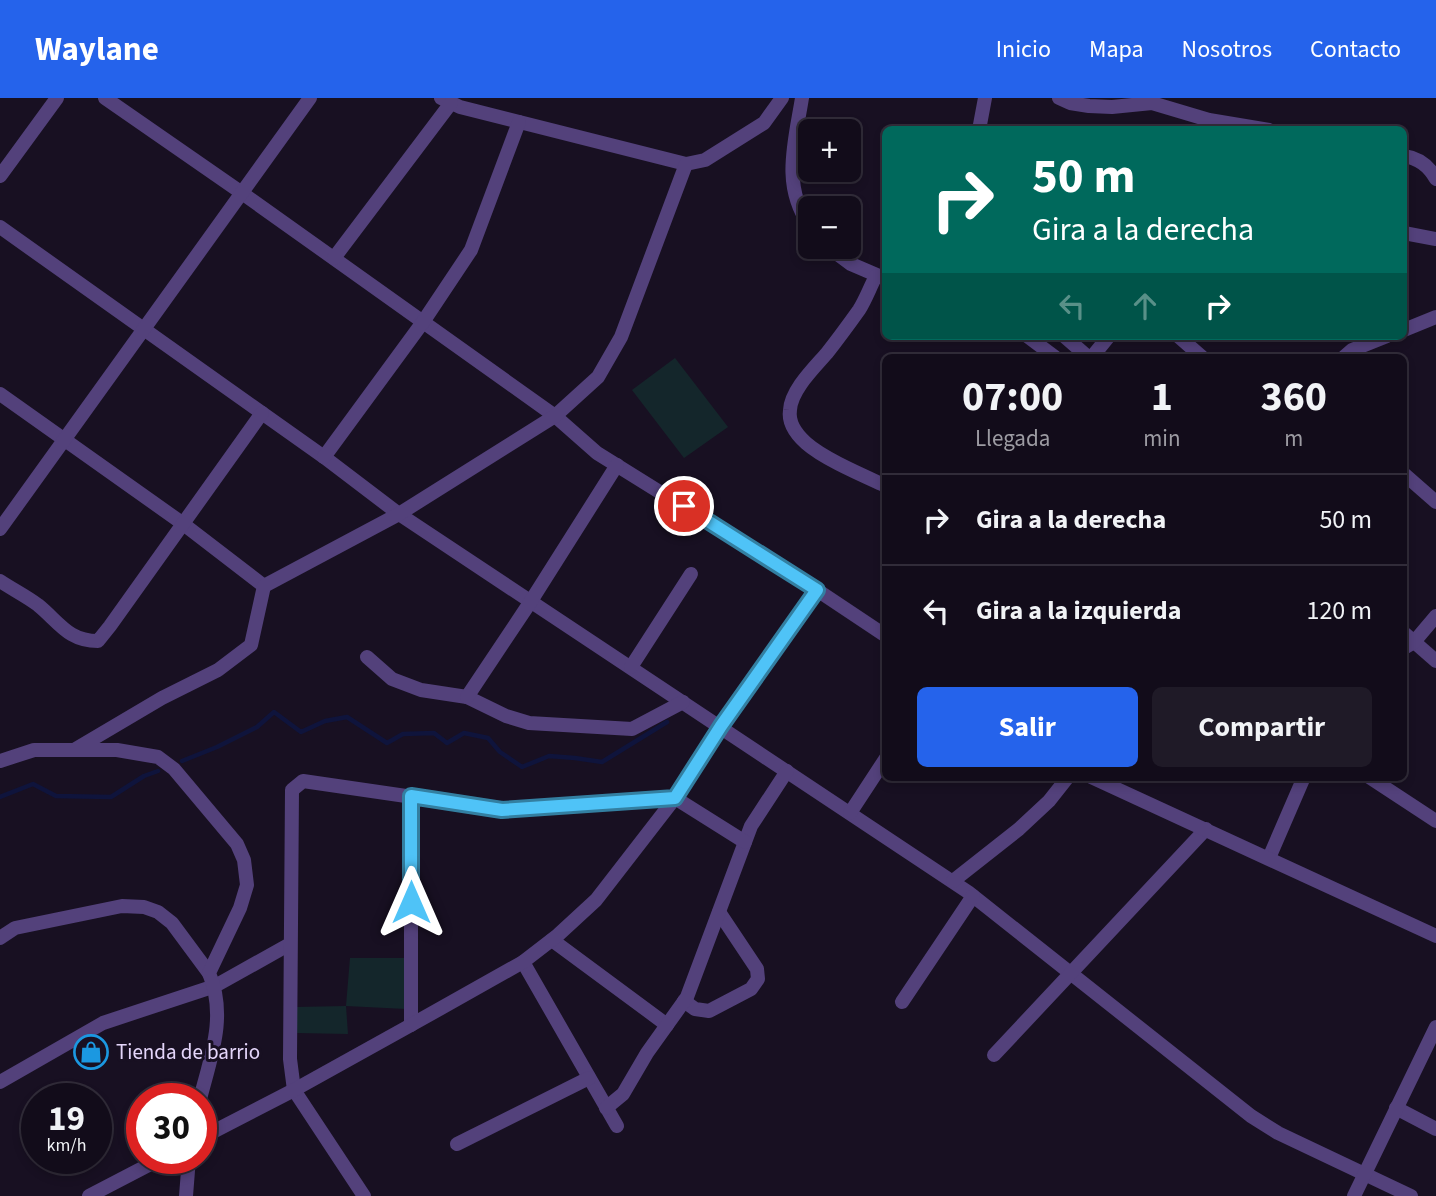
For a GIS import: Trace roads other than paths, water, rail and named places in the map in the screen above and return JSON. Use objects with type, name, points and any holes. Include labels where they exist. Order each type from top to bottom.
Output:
[{"type":"street","points":[[0,176],[57,98]]},
{"type":"street","points":[[105,98],[555,416],[597,453],[882,633]]},
{"type":"street","points":[[0,529],[310,98]]},
{"type":"street","points":[[334,258],[446,100],[460,107],[686,164],[705,160],[764,123],[782,98]]},
{"type":"street","points":[[798,203],[792,177],[802,98]]},
{"type":"street","points":[[980,126],[985,98]]},
{"type":"street","points":[[1059,98],[1070,103],[1112,107],[1152,100],[1209,120],[1245,126]]},
{"type":"street","points":[[324,457],[423,322],[471,250],[519,122]]},
{"type":"street","points":[[1407,157],[1423,164],[1436,179]]},
{"type":"street","points":[[74,750],[162,698],[218,670],[251,645],[264,586],[399,514],[555,416],[598,377],[621,337],[686,164]]},
{"type":"street","points":[[0,227],[324,457],[399,514],[973,895],[1251,1115],[1278,1133],[1410,1196]]},
{"type":"street","points":[[1407,234],[1436,239]]},
{"type":"street","points":[[844,259],[881,278],[805,379],[793,399],[790,420],[795,430],[819,452],[882,484]]},
{"type":"street","points":[[1407,329],[1433,323]]},
{"type":"street","points":[[1032,340],[1051,354]]},
{"type":"street","points":[[1069,340],[1086,354]]},
{"type":"street","points":[[1093,354],[1105,340]]},
{"type":"street","points":[[1183,340],[1199,354]]},
{"type":"street","points":[[1348,354],[1377,340]]},
{"type":"street","points":[[0,394],[183,523],[264,586]]},
{"type":"street","points":[[0,581],[37,605],[65,631],[85,641],[98,641],[262,413]]},
{"type":"street","points":[[467,697],[617,465]]},
{"type":"street","points":[[1407,477],[1436,502]]},
{"type":"street","points":[[631,667],[691,574]]},
{"type":"street","points":[[217,1130],[295,1090],[523,962],[552,940],[596,900],[675,798],[721,726],[817,590]]},
{"type":"street","points":[[1436,616],[1407,641],[1436,661]]},
{"type":"street","points":[[367,657],[393,679],[421,690],[467,697],[506,716],[529,723],[632,729],[683,702]]},
{"type":"street","points":[[0,761],[34,750],[117,750],[158,757],[174,769],[237,844],[244,860],[247,885],[212,979]]},
{"type":"street","points":[[850,813],[882,764]]},
{"type":"street","points":[[606,1108],[623,1094],[684,1001],[751,826],[787,771]]},
{"type":"street","points":[[364,1196],[295,1090],[290,1059],[292,790],[303,781],[502,810],[675,798],[745,842]]},
{"type":"street","points":[[953,881],[1019,829],[1049,801],[1065,781]]},
{"type":"street","points":[[1100,781],[1436,936]]},
{"type":"street","points":[[1269,858],[1302,781]]},
{"type":"street","points":[[1375,781],[1436,821]]},
{"type":"street","points":[[411,796],[411,1025]]},
{"type":"street","points":[[994,1055],[1206,829]]},
{"type":"street","points":[[902,1002],[973,895]]},
{"type":"street","points":[[0,938],[15,929],[122,906],[144,907],[158,912],[172,923],[212,979],[218,1026],[204,1083]]},
{"type":"street","points":[[684,1001],[695,1009],[709,1011],[751,989],[758,979],[757,969],[719,912]]},
{"type":"street","points":[[552,940],[667,1026]]},
{"type":"street","points":[[0,1082],[103,1023],[290,944]]},
{"type":"street","points":[[523,962],[617,1126]]},
{"type":"street","points":[[1354,1196],[1436,1027]]},
{"type":"street","points":[[457,1143],[589,1078]]},
{"type":"street","points":[[1396,1108],[1436,1129]]},
{"type":"street","points":[[89,1196],[131,1174]]},
{"type":"street","points":[[186,1196],[188,1174]]},
{"type":"waterway","points":[[182,761],[257,727],[274,712],[301,732],[325,721],[347,717],[387,743],[403,734],[434,733],[447,743],[464,733],[488,738],[500,752],[522,767],[549,756],[602,762],[667,722]]},
{"type":"waterway","points":[[0,797],[33,784],[56,796],[111,797],[144,776],[158,771]]},
{"type":"place","name":"Tienda de barrio","points":[[91,1052]]}]
